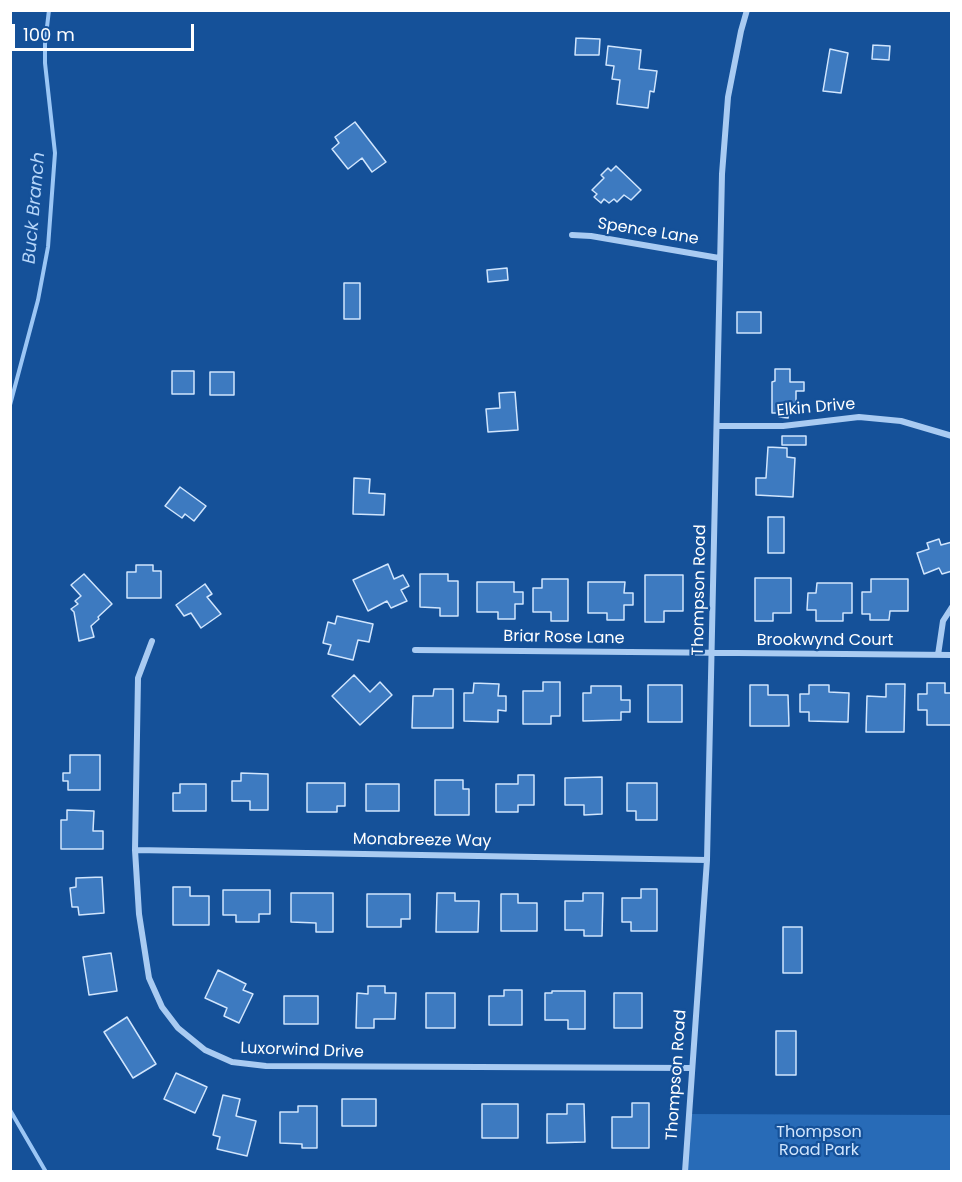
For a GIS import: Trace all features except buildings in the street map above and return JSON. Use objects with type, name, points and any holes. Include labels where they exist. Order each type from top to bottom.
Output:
[{"type":"street","name":"Thompson Road","points":[[685,1172],[707,860],[722,174],[728,97],[747,10]]},
{"type":"street","name":"Spence Lane","points":[[572,235],[591,236],[719,258]]},
{"type":"street","name":"Elkin Drive","points":[[717,426],[783,426],[859,417],[901,421],[951,436]]},
{"type":"street","points":[[938,655],[943,621],[951,607]]},
{"type":"street","name":"Luxorwind Drive","points":[[152,641],[138,678],[135,850],[139,914],[149,978],[162,1007],[178,1028],[205,1050],[232,1062],[294,1067],[691,1068]]},
{"type":"street","name":"Briar Rose Lane","points":[[415,650],[712,654]]},
{"type":"street","name":"Brookwynd Court","points":[[712,654],[951,655]]},
{"type":"street","name":"Monabreeze Way","points":[[135,850],[707,860]]},
{"type":"green space","name":"Thompson Road Park","points":[[688,1114],[951,1115],[951,1171],[686,1172]]},
{"type":"waterway","name":"Buck Branch","points":[[10,405],[38,300],[48,247],[55,153],[45,63],[49,10]]},
{"type":"waterway","name":"Buck Branch","points":[[10,1110],[46,1172]]}]
